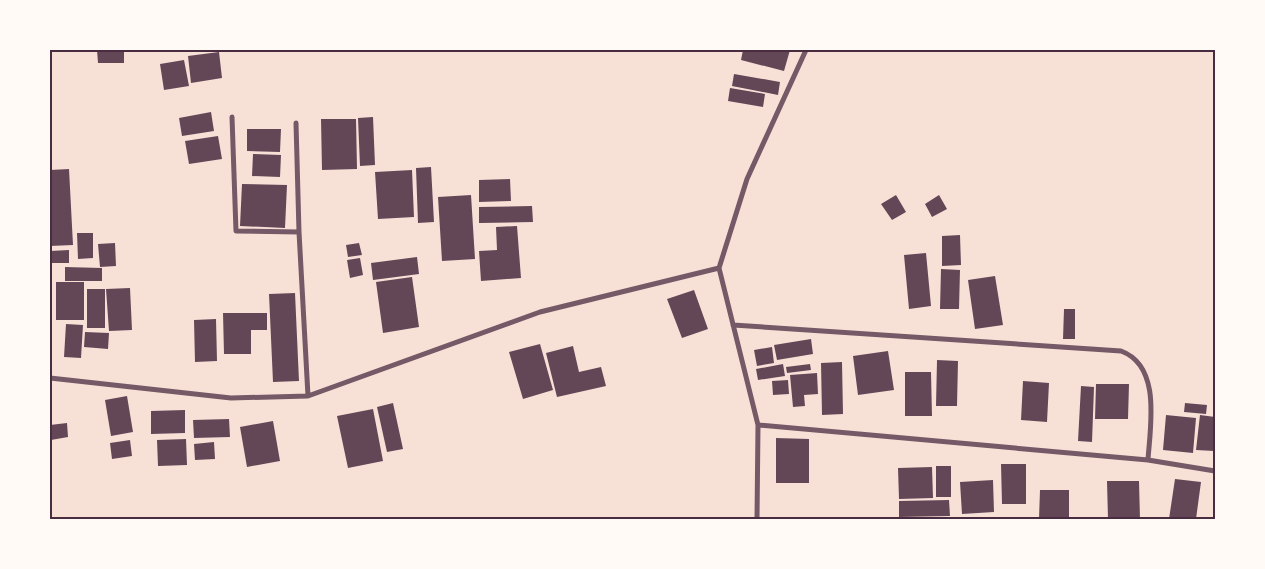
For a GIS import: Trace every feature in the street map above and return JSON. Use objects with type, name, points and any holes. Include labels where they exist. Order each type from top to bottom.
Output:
[{"type":"street","points":[[757,519],[758,425],[719,268],[747,179],[806,50]]},
{"type":"street","points":[[232,117],[236,231],[299,232]]},
{"type":"street","points":[[296,123],[299,232],[308,396]]},
{"type":"street","points":[[50,378],[231,398],[308,396],[540,312],[719,268]]},
{"type":"street","points":[[733,325],[1121,351],[1128,353],[1137,363],[1149,387],[1152,406],[1148,460]]},
{"type":"street","points":[[758,425],[1148,460],[1215,472]]},
{"type":"building","points":[[97,50],[124,50],[124,63],[98,63]]},
{"type":"building","points":[[743,50],[790,50],[784,71],[741,60]]},
{"type":"building","points":[[219,52],[222,78],[191,83],[188,56]]},
{"type":"building","points":[[184,60],[189,86],[164,90],[160,64]]},
{"type":"building","points":[[734,74],[780,82],[778,95],[732,86]]},
{"type":"building","points":[[730,88],[765,94],[763,107],[728,101]]},
{"type":"building","points":[[211,112],[214,131],[182,136],[179,118]]},
{"type":"building","points":[[373,117],[375,165],[360,166],[358,118]]},
{"type":"building","points":[[321,119],[356,119],[357,169],[322,170]]},
{"type":"building","points":[[247,129],[281,129],[280,152],[247,151]]},
{"type":"building","points":[[218,136],[222,159],[189,164],[185,141]]},
{"type":"building","points":[[253,154],[281,155],[280,177],[252,176]]},
{"type":"building","points":[[431,167],[434,222],[418,223],[416,168]]},
{"type":"building","points":[[69,169],[73,245],[50,246],[50,170]]},
{"type":"building","points":[[412,170],[414,217],[378,219],[375,172]]},
{"type":"building","points":[[510,179],[511,201],[479,202],[479,180]]},
{"type":"building","points":[[242,184],[287,185],[285,228],[240,226]]},
{"type":"building","points":[[471,195],[475,259],[442,261],[438,197]]},
{"type":"building","points":[[896,195],[906,212],[892,220],[881,204]]},
{"type":"building","points":[[939,195],[947,209],[932,217],[925,204]]},
{"type":"building","points":[[532,206],[533,222],[479,223],[479,207]]},
{"type":"building","points":[[517,226],[521,278],[481,281],[479,251],[497,250],[496,227]]},
{"type":"building","points":[[77,233],[93,233],[93,258],[78,259]]},
{"type":"building","points":[[960,235],[961,265],[942,266],[942,236]]},
{"type":"building","points":[[115,243],[116,266],[100,267],[98,244]]},
{"type":"building","points":[[359,243],[362,255],[348,257],[346,245]]},
{"type":"building","points":[[69,250],[69,263],[50,263],[50,251]]},
{"type":"building","points":[[926,253],[931,306],[909,309],[904,255]]},
{"type":"building","points":[[417,257],[419,274],[373,280],[371,263]]},
{"type":"building","points":[[360,258],[363,275],[350,278],[347,260]]},
{"type":"building","points":[[65,267],[102,268],[102,281],[65,281]]},
{"type":"building","points":[[941,269],[960,270],[959,309],[940,309]]},
{"type":"building","points":[[995,276],[1003,325],[975,329],[968,280]]},
{"type":"building","points":[[412,277],[419,327],[383,333],[376,282]]},
{"type":"building","points":[[56,282],[84,282],[84,320],[56,320]]},
{"type":"building","points":[[130,288],[132,330],[109,331],[106,289]]},
{"type":"building","points":[[87,289],[105,289],[105,328],[87,328]]},
{"type":"building","points":[[694,290],[708,329],[682,338],[667,299]]},
{"type":"building","points":[[295,293],[299,381],[273,382],[269,294]]},
{"type":"building","points":[[1064,309],[1075,309],[1075,339],[1063,339]]},
{"type":"building","points":[[223,313],[267,313],[267,330],[251,330],[251,354],[224,354]]},
{"type":"building","points":[[216,319],[217,361],[195,362],[194,320]]},
{"type":"building","points":[[66,324],[83,325],[81,358],[64,357]]},
{"type":"building","points":[[85,332],[109,333],[108,349],[84,347]]},
{"type":"building","points":[[811,339],[813,354],[777,360],[774,345]]},
{"type":"building","points":[[540,344],[553,390],[523,399],[509,352]]},
{"type":"building","points":[[573,346],[579,372],[601,367],[606,386],[557,397],[546,353]]},
{"type":"building","points":[[772,347],[774,363],[757,366],[754,350]]},
{"type":"building","points":[[888,351],[894,390],[858,395],[853,356]]},
{"type":"building","points":[[937,360],[958,361],[957,406],[936,406]]},
{"type":"building","points":[[842,362],[843,414],[822,415],[821,363]]},
{"type":"building","points":[[783,364],[785,376],[758,380],[756,369]]},
{"type":"building","points":[[810,364],[811,370],[787,373],[786,367]]},
{"type":"building","points":[[905,372],[931,372],[932,416],[905,416]]},
{"type":"building","points":[[817,373],[818,394],[804,395],[805,406],[793,407],[790,375]]},
{"type":"building","points":[[788,380],[789,394],[773,395],[772,381]]},
{"type":"building","points":[[1023,381],[1049,383],[1047,422],[1021,420]]},
{"type":"building","points":[[1096,384],[1129,384],[1128,419],[1095,419]]},
{"type":"building","points":[[1081,386],[1094,387],[1092,442],[1078,441]]},
{"type":"building","points":[[127,396],[133,432],[111,436],[105,400]]},
{"type":"building","points":[[393,403],[403,449],[387,452],[377,407]]},
{"type":"building","points":[[1185,403],[1207,405],[1206,414],[1184,412]]},
{"type":"building","points":[[373,409],[383,461],[348,468],[337,416]]},
{"type":"building","points":[[185,410],[185,433],[151,434],[151,411]]},
{"type":"building","points":[[1166,415],[1196,418],[1193,453],[1163,450]]},
{"type":"building","points":[[1200,415],[1215,417],[1214,451],[1196,450]]},
{"type":"building","points":[[229,419],[230,437],[194,438],[193,420]]},
{"type":"building","points":[[273,421],[280,461],[247,467],[240,427]]},
{"type":"building","points":[[67,423],[68,437],[51,440],[50,425]]},
{"type":"building","points":[[776,438],[809,439],[809,483],[776,483]]},
{"type":"building","points":[[186,439],[187,465],[158,466],[157,440]]},
{"type":"building","points":[[130,440],[132,456],[112,459],[110,443]]},
{"type":"building","points":[[214,442],[215,459],[195,460],[194,444]]},
{"type":"building","points":[[1001,464],[1026,464],[1026,504],[1002,504]]},
{"type":"building","points":[[936,466],[951,466],[951,497],[936,497]]},
{"type":"building","points":[[932,467],[933,498],[899,499],[898,468]]},
{"type":"building","points":[[1175,479],[1201,482],[1196,519],[1169,519]]},
{"type":"building","points":[[993,480],[994,512],[962,514],[960,482]]},
{"type":"building","points":[[1107,481],[1139,481],[1140,519],[1108,519]]},
{"type":"building","points":[[1040,490],[1069,490],[1069,519],[1039,519]]},
{"type":"building","points":[[949,500],[950,516],[899,517],[899,501]]}]
